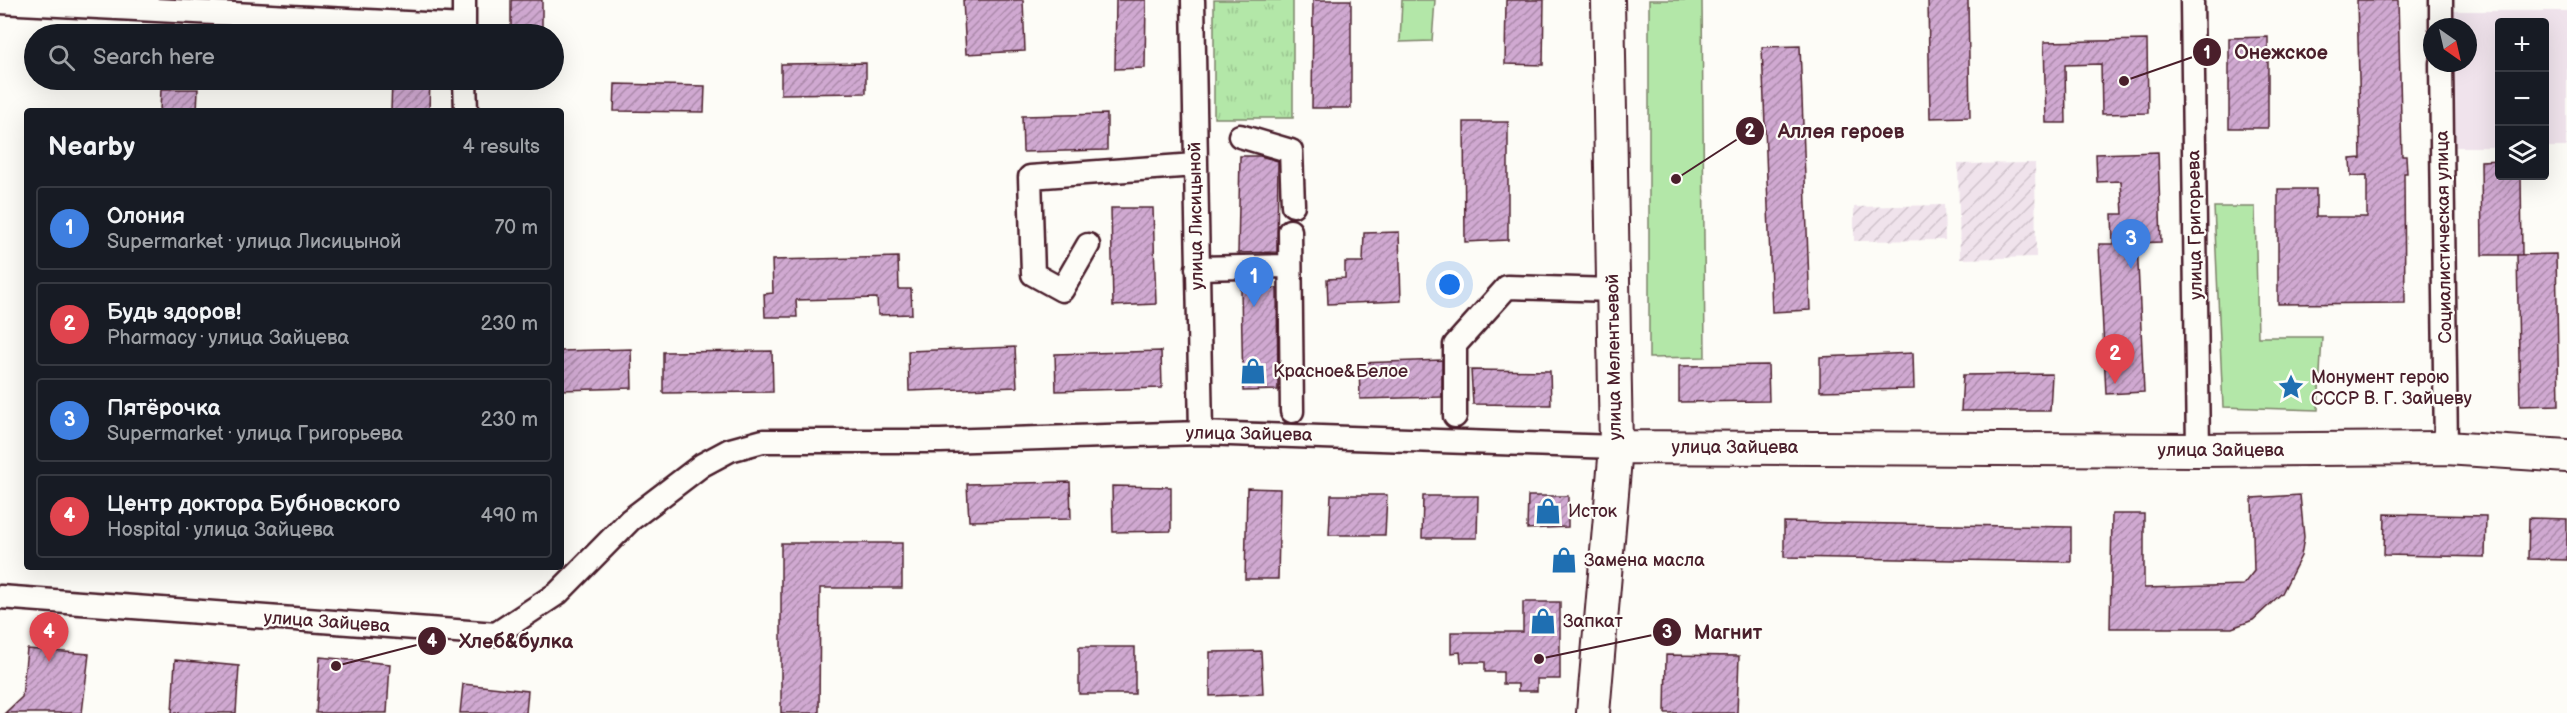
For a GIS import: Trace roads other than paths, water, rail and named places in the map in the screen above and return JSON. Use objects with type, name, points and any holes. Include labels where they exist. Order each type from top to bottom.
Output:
[{"type":"main road","name":"улица Мелентьевой","points":[[1593,713],[1616,447],[1608,0]]},
{"type":"main road","name":"улица Зайцева","points":[[1616,447],[2198,450],[2446,448],[2567,456]]},
{"type":"street","points":[[464,0],[464,24]]},
{"type":"street","name":"улица Лисицыной","points":[[1193,0],[1201,433]]},
{"type":"street","name":"улица Григорьева","points":[[2192,0],[2198,450]]},
{"type":"street","points":[[2441,0],[2441,18]]},
{"type":"street","points":[[0,2],[365,24]]},
{"type":"street","name":"Социалистическая улица","points":[[2441,72],[2446,448]]},
{"type":"street","points":[[465,90],[466,108]]},
{"type":"street","points":[[1240,136],[1292,152],[1293,205]]},
{"type":"street","points":[[1088,245],[1062,290],[1033,274],[1030,177],[1195,165]]},
{"type":"street","points":[[1290,231],[1292,411]]},
{"type":"street","points":[[1197,268],[1290,266]]},
{"type":"street","points":[[1455,416],[1455,345],[1507,287],[1613,290]]},
{"type":"street","name":"улица Зайцева","points":[[0,597],[496,634],[558,593],[630,520],[702,465],[730,450],[763,441],[940,441],[1201,433],[1616,447]]},
{"type":"place","name":"Онежское","points":[[2124,81]]},
{"type":"place","name":"Аллея героев","points":[[1676,179]]},
{"type":"place","name":"Пятёрочка","points":[[2131,269]]},
{"type":"place","name":"Олония","points":[[1254,307]]},
{"type":"place","name":"Красное&Белое","points":[[1253,371]]},
{"type":"place","name":"Будь здоров!","points":[[2115,384]]},
{"type":"place","name":"Монумент герою СССР В. Г. Зайцеву","points":[[2291,387]]},
{"type":"place","name":"Исток","points":[[1548,511]]},
{"type":"place","name":"Замена масла","points":[[1564,560]]},
{"type":"place","name":"Запкат","points":[[1543,621]]},
{"type":"place","name":"Магнит","points":[[1539,659]]},
{"type":"place","name":"Центр доктора Бубновского","points":[[49,662]]},
{"type":"place","name":"Хлеб&булка","points":[[336,666]]}]
